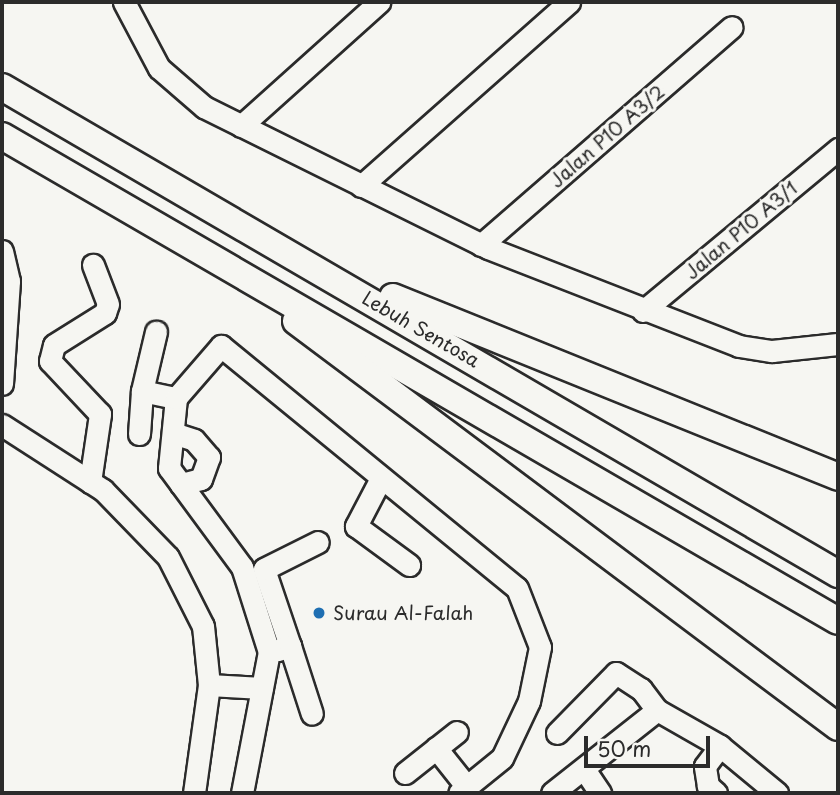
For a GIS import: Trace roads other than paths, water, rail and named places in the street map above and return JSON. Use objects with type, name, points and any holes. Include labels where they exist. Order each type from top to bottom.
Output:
[{"type":"main road","name":"Lebuh Sentosa","points":[[2,87],[307,262],[838,574]]},
{"type":"main road","points":[[2,136],[197,246],[838,621]]},
{"type":"main road","points":[[197,246],[836,727]]},
{"type":"main road","points":[[307,262],[838,477]]},
{"type":"street","points":[[241,126],[379,2]]},
{"type":"street","points":[[361,186],[569,2]]},
{"type":"street","points":[[126,3],[159,68],[204,107],[481,245],[643,311],[739,346],[772,351],[838,344]]},
{"type":"street","name":"Jalan P10 A3/2","points":[[481,245],[732,27]]},
{"type":"street","name":"Jalan P10 A3/1","points":[[643,311],[838,149]]},
{"type":"street","points":[[2,251],[9,281],[2,384]]},
{"type":"street","points":[[90,482],[100,414],[50,361],[54,345],[105,313],[108,304],[93,265]]},
{"type":"street","points":[[139,434],[142,391],[156,332]]},
{"type":"street","points":[[312,714],[242,567],[169,468],[176,398],[221,346],[379,482],[517,588],[540,647],[529,701],[502,758],[463,790],[436,748]]},
{"type":"street","points":[[142,391],[176,398]]},
{"type":"street","points":[[2,425],[90,482],[168,557],[202,626],[209,685],[194,793]]},
{"type":"street","points":[[173,433],[194,440],[209,457],[210,470],[201,479],[181,484]]},
{"type":"street","points":[[379,482],[356,526],[409,565]]},
{"type":"street","points":[[242,793],[262,688],[279,649],[264,569],[318,542]]},
{"type":"street","points":[[557,733],[616,673],[641,689],[657,710],[720,746],[773,792]]},
{"type":"street","points":[[209,685],[262,688]]},
{"type":"street","points":[[552,793],[657,710]]},
{"type":"street","points":[[405,773],[457,732]]},
{"type":"street","points":[[716,793],[708,786],[705,766],[720,746]]},
{"type":"street","points":[[584,769],[600,793]]},
{"type":"place","name":"Surau Al-Falah","points":[[319,613]]}]
